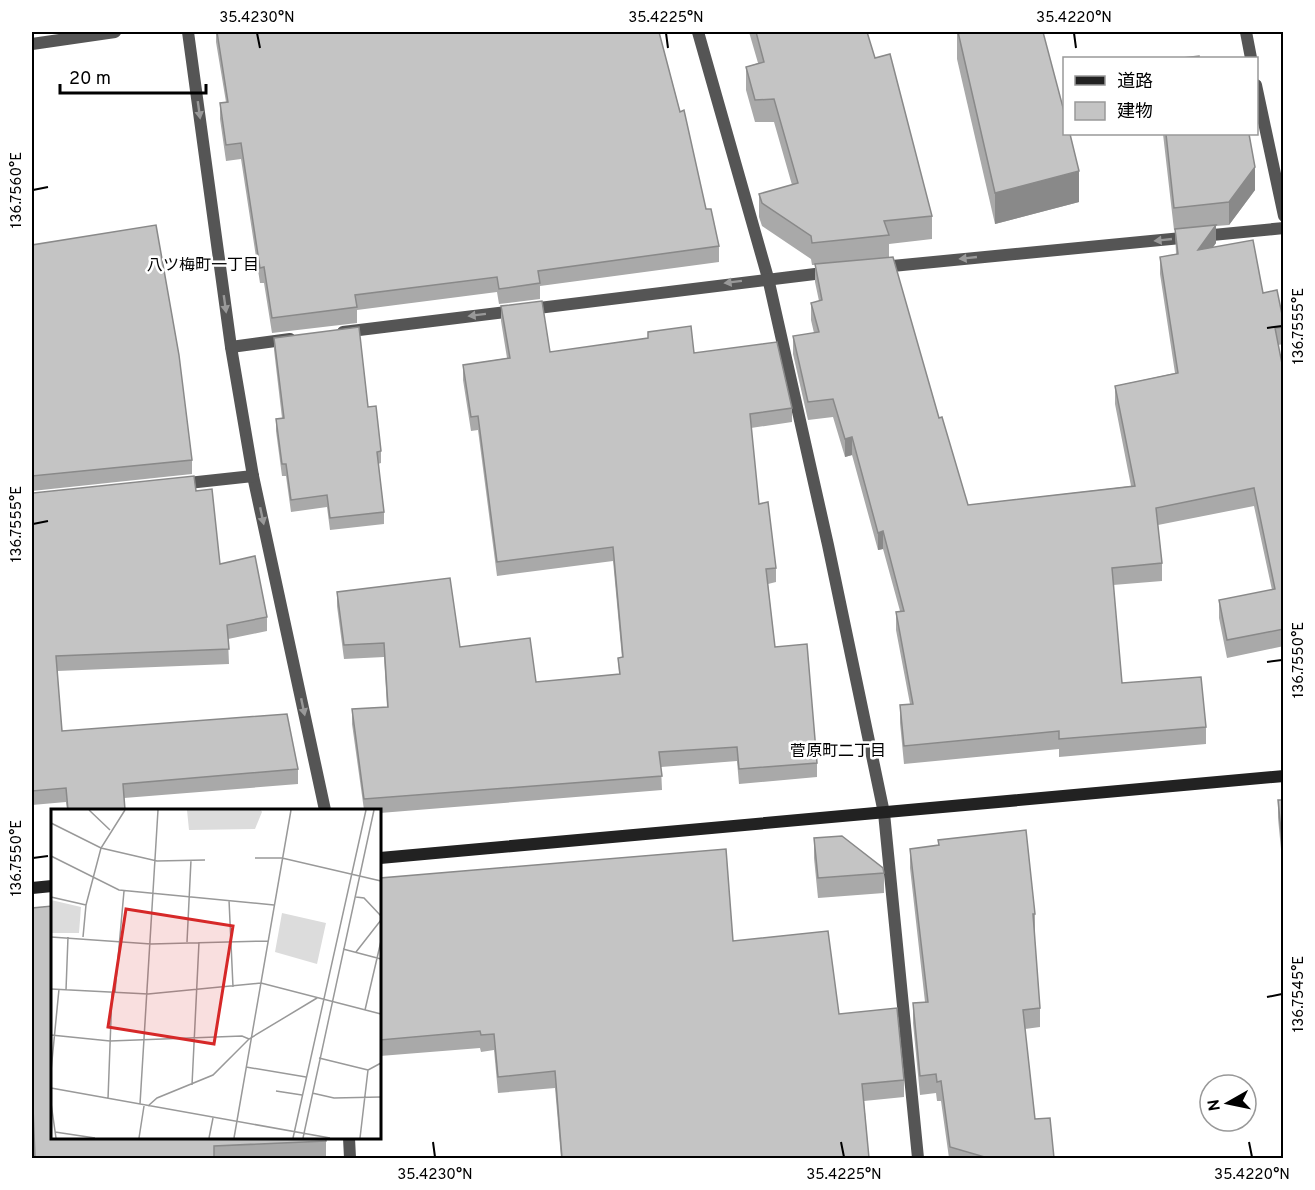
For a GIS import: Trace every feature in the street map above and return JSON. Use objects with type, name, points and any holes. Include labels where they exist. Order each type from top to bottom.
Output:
[{"type":"street","points":[[32,44],[115,32]]},
{"type":"street","points":[[188,32],[231,347],[253,476],[325,809]]},
{"type":"street","points":[[698,32],[768,278],[828,545],[884,813],[918,1158]]},
{"type":"street","points":[[1245,32],[1251,57]]},
{"type":"street","points":[[1258,90],[1284,216]]},
{"type":"street","points":[[873,268],[1284,228]]},
{"type":"street","points":[[325,335],[838,271]]},
{"type":"street","points":[[231,347],[301,338]]},
{"type":"street","points":[[172,485],[253,476]]},
{"type":"street","points":[[381,858],[1284,776]]},
{"type":"street","points":[[32,888],[51,886]]},
{"type":"street","points":[[349,1139],[350,1158]]},
{"type":"building","points":[[217,32],[659,32],[680,112],[684,110],[706,209],[711,209],[719,246],[538,271],[540,283],[499,289],[497,277],[355,295],[357,307],[272,318],[264,267],[260,268],[241,143],[226,145],[220,103],[228,102]]},
{"type":"building","points":[[756,32],[867,32],[875,58],[890,54],[932,216],[884,221],[889,235],[812,243],[811,236],[762,203],[759,194],[798,183],[774,99],[755,100],[746,67],[764,62]]},
{"type":"building","points":[[958,32],[1043,32],[1063,107],[1063,135],[1070,135],[1079,171],[995,193]]},
{"type":"building","points":[[1166,135],[1249,135],[1255,167],[1229,202],[1174,208]]},
{"type":"building","points":[[156,225],[179,355],[192,460],[32,476],[32,245]]},
{"type":"building","points":[[1216,225],[1198,250],[1253,240],[1263,293],[1277,290],[1284,324],[1284,327],[1275,328],[1284,374],[1284,629],[1227,640],[1219,600],[1275,589],[1254,488],[1156,508],[1162,563],[1112,568],[1122,683],[1201,677],[1206,727],[1059,739],[1059,731],[904,746],[900,705],[913,704],[896,612],[904,611],[883,531],[878,533],[852,437],[845,439],[833,399],[808,402],[793,336],[819,332],[811,303],[822,300],[815,264],[893,257],[939,418],[942,417],[968,505],[1135,486],[1115,386],[1178,373],[1160,257],[1178,254],[1175,229]]},
{"type":"building","points":[[542,301],[550,352],[648,338],[648,332],[691,326],[694,353],[777,342],[792,408],[750,414],[759,504],[768,502],[776,568],[766,569],[775,647],[807,644],[817,763],[739,769],[737,747],[659,752],[662,776],[364,799],[352,709],[388,707],[384,643],[344,645],[337,592],[450,578],[460,647],[530,638],[536,682],[620,674],[618,658],[623,657],[613,547],[497,562],[478,416],[471,417],[463,365],[510,358],[501,306]]},
{"type":"building","points":[[359,327],[368,407],[376,406],[381,451],[377,452],[384,512],[330,518],[327,495],[291,500],[286,464],[282,464],[276,419],[284,418],[274,338]]},
{"type":"building","points":[[194,476],[196,491],[212,489],[220,564],[255,556],[267,617],[227,625],[229,649],[56,656],[62,731],[287,714],[298,769],[123,784],[125,809],[68,809],[66,788],[32,791],[33,493]]},
{"type":"building","points":[[1278,800],[1284,800],[1284,862]]},
{"type":"building","points":[[1026,830],[1035,914],[1033,914],[1040,1008],[1023,1010],[1035,1119],[1050,1118],[1054,1158],[988,1158],[950,1147],[941,1081],[937,1082],[936,1074],[920,1076],[913,1003],[928,1002],[910,849],[939,845],[938,840]]},
{"type":"building","points":[[842,836],[883,868],[884,873],[818,878],[814,838]]},
{"type":"building","points":[[726,849],[733,941],[828,931],[839,1014],[897,1008],[904,1080],[862,1084],[869,1158],[562,1158],[555,1071],[498,1077],[494,1034],[481,1035],[480,1031],[381,1040],[381,878]]},
{"type":"building","points":[[51,906],[51,1139],[326,1139],[326,1141],[214,1146],[214,1158],[35,1158],[32,1082],[32,908]]},
{"type":"district","name":"八ツ梅町一丁目","points":[[203,264]]},
{"type":"district","name":"菅原町二丁目","points":[[838,750]]}]
